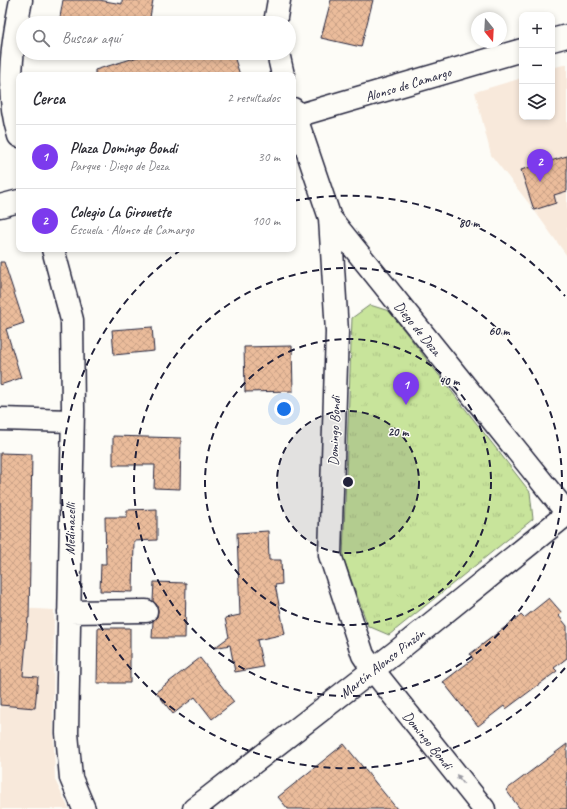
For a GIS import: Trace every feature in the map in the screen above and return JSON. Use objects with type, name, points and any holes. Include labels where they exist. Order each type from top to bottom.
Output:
[{"type":"street","points":[[18,16],[21,0]]},
{"type":"street","points":[[276,16],[279,0]]},
{"type":"street","points":[[16,30],[11,60],[11,94],[16,120]]},
{"type":"street","points":[[555,39],[567,36]]},
{"type":"street","name":"Alonso de Camargo","points":[[296,113],[519,51]]},
{"type":"street","points":[[280,60],[282,72]]},
{"type":"street","name":"Domingo Bondi","points":[[296,120],[330,218],[337,332],[330,556],[363,655],[373,670],[484,809]]},
{"type":"street","points":[[0,206],[16,202]]},
{"type":"street","name":"Diego de Deza","points":[[330,218],[567,514]]},
{"type":"street","name":"Medinacelli","points":[[54,252],[72,320],[72,421],[67,733],[71,778],[84,809]]},
{"type":"street","points":[[0,419],[72,421]]},
{"type":"street","name":"Martín Alonso Pinzón","points":[[194,809],[373,670],[567,514]]},
{"type":"street","points":[[69,612],[146,611]]},
{"type":"shaded area","points":[[567,64],[567,256],[534,210],[491,155],[475,92],[519,79],[519,120],[555,120],[555,67]]},
{"type":"shaded area","points":[[0,607],[54,610],[53,712],[55,780],[69,809],[0,809]]},
{"type":"green space","points":[[370,305],[389,311],[530,492],[533,519],[389,635],[368,626],[343,557],[352,318]]},
{"type":"building","points":[[63,0],[99,0],[122,4],[122,0],[153,0],[150,16],[60,16]]},
{"type":"building","points":[[331,0],[373,0],[361,47],[321,38]]},
{"type":"building","points":[[128,60],[235,60],[239,72],[95,72],[95,70]]},
{"type":"building","points":[[567,156],[567,191],[554,195],[556,203],[534,210],[521,170]]},
{"type":"building","points":[[0,262],[4,262],[24,323],[6,329],[21,378],[0,385]]},
{"type":"building","points":[[152,327],[154,351],[114,355],[112,330]]},
{"type":"building","points":[[292,346],[293,391],[245,392],[244,347]]},
{"type":"building","points":[[113,436],[181,438],[180,489],[154,488],[155,465],[113,465]]},
{"type":"building","points":[[0,453],[32,454],[29,618],[23,676],[38,677],[35,708],[0,705]]},
{"type":"building","points":[[157,509],[157,540],[134,541],[133,592],[100,591],[101,564],[106,564],[105,517],[127,517],[127,510]]},
{"type":"building","points":[[268,531],[269,560],[281,560],[282,584],[275,585],[285,634],[257,640],[263,667],[235,672],[230,645],[214,648],[229,637],[225,618],[240,615],[237,533]]},
{"type":"building","points":[[154,582],[186,583],[185,638],[152,638],[153,621],[157,617],[158,611],[157,605],[153,601]]},
{"type":"building","points":[[549,598],[562,613],[559,616],[567,626],[567,658],[554,668],[557,671],[506,709],[504,706],[478,726],[443,682],[473,659],[470,654],[521,615],[524,618]]},
{"type":"building","points":[[98,628],[130,628],[130,683],[97,683]]},
{"type":"building","points":[[200,658],[234,702],[212,719],[195,697],[173,714],[156,692]]},
{"type":"building","points":[[344,744],[397,809],[288,809],[278,797]]},
{"type":"building","points":[[567,744],[567,809],[520,809],[506,790]]},
{"type":"place","name":"Colegio La Girouette","points":[[540,182]]},
{"type":"place","name":"Plaza Domingo Bondi","points":[[406,405]]}]
